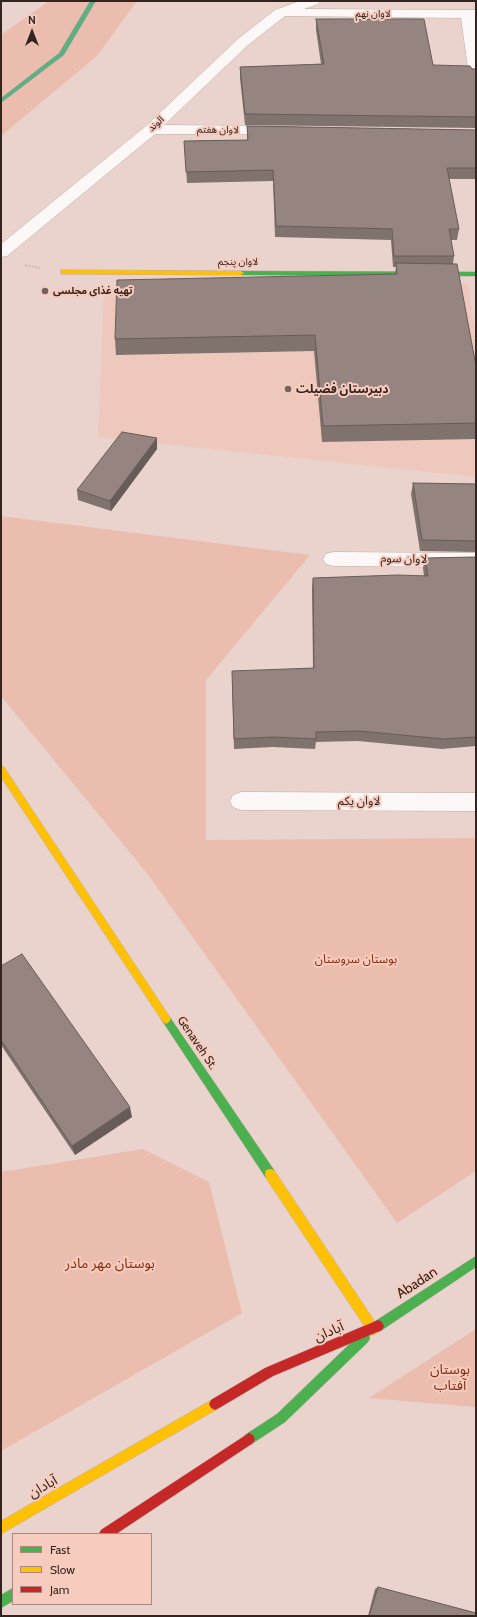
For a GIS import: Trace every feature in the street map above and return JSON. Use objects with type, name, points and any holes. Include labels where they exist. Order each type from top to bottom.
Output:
[{"type":"main road","name":"لاوان پنجم","points":[[63,272],[476,274]]},
{"type":"main road","name":"Genaveh St.","points":[[1,770],[373,1329]]},
{"type":"main road","name":"Abadan","points":[[373,1329],[476,1261]]},
{"type":"main road","name":"آبادان","points":[[1,1528],[269,1372],[373,1329]]},
{"type":"main road","name":"آبادان","points":[[107,1533],[281,1418],[373,1329]]},
{"type":"main road","points":[[1,1602],[12,1595]]},
{"type":"street","name":"الوند","points":[[1,252],[151,129],[243,42],[280,13],[313,1]]},
{"type":"street","name":"لاوان نهم","points":[[280,13],[471,14]]},
{"type":"street","points":[[471,14],[476,75]]},
{"type":"street","name":"لاوان هفتم","points":[[151,129],[294,131]]},
{"type":"street","name":"لاوان سوم","points":[[333,558],[476,560]]},
{"type":"street","name":"لاوان یکم","points":[[241,801],[476,802]]},
{"type":"path","points":[[24,265],[63,272]]},
{"type":"shaded area","name":"دبیرستان فضیلت","points":[[468,283],[476,341],[476,477],[98,437],[104,288]]},
{"type":"green space","points":[[49,1],[137,1],[97,56],[1,136],[1,35]]},
{"type":"green space","name":"بوستان سروستان","points":[[1,516],[310,555],[206,680],[206,840],[476,838],[476,1171],[397,1223],[146,872],[1,696]]},
{"type":"green space","name":"بوستان مهر مادر","points":[[143,1149],[209,1182],[242,1313],[1,1451],[1,1172]]},
{"type":"green space","name":"بوستان آفتاب","points":[[476,1329],[476,1407],[369,1398]]},
{"type":"building","points":[[316,19],[424,19],[433,65],[470,66],[472,69],[476,69],[476,117],[245,114],[240,67],[324,64]]},
{"type":"building","points":[[247,126],[476,130],[476,168],[447,168],[459,229],[449,229],[454,256],[394,256],[392,229],[276,226],[273,170],[186,172],[184,141],[248,140]]},
{"type":"building","points":[[396,263],[457,264],[476,366],[476,423],[323,426],[315,335],[115,339],[117,280],[397,274]]},
{"type":"building","points":[[122,432],[157,438],[110,501],[77,490]]},
{"type":"building","points":[[413,483],[476,484],[476,541],[422,540]]},
{"type":"building","points":[[476,557],[476,737],[444,739],[359,731],[316,732],[316,739],[273,737],[234,739],[232,671],[314,668],[313,578],[398,575],[428,576],[425,558]]},
{"type":"building","points":[[22,954],[130,1107],[72,1146],[1,1040],[1,966]]},
{"type":"building","points":[[378,1587],[476,1613],[476,1616],[369,1616]]},
{"type":"waterway","points":[[1,101],[62,54],[93,1]]},
{"type":"traffic: fast","points":[[241,273],[476,274]]},
{"type":"traffic: fast","points":[[166,1019],[270,1174]]},
{"type":"traffic: fast","points":[[378,1326],[476,1261]]},
{"type":"traffic: fast","points":[[249,1439],[281,1418],[364,1338]]},
{"type":"traffic: fast","points":[[1,1602],[12,1595]]},
{"type":"traffic: slow","points":[[63,272],[241,273]]},
{"type":"traffic: slow","points":[[1,770],[166,1019]]},
{"type":"traffic: slow","points":[[270,1174],[373,1329]]},
{"type":"traffic: slow","points":[[1,1528],[215,1404]]},
{"type":"traffic: jam","points":[[215,1404],[269,1372],[378,1326]]},
{"type":"traffic: jam","points":[[107,1533],[249,1439]]},
{"type":"place","name":"تهیه غذای مجلسی","points":[[45,291]]},
{"type":"place","name":"دبیرستان فضیلت","points":[[288,389]]}]
